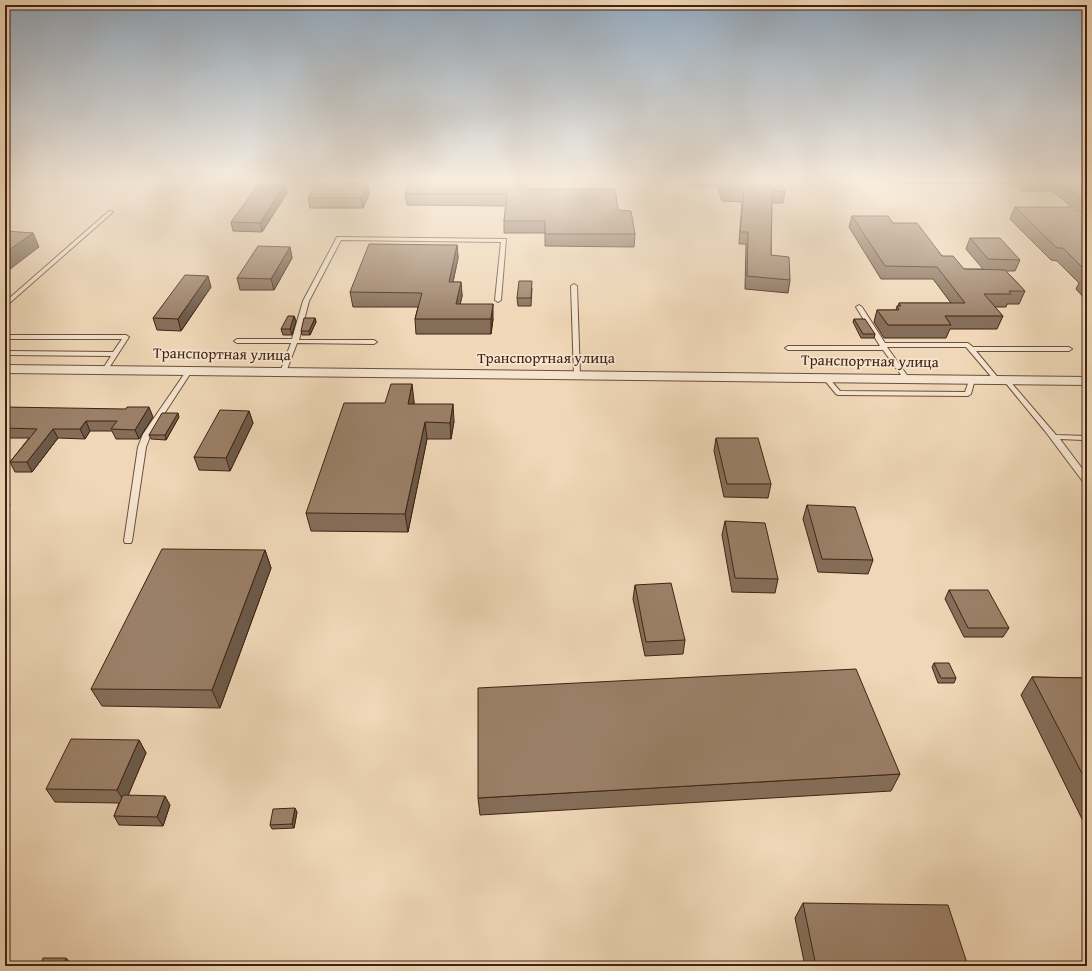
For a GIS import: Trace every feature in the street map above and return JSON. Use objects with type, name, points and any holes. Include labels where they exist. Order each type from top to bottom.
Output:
[{"type":"street","name":"Транспортная улица","points":[[5,369],[577,376],[694,375],[1087,381]]},
{"type":"lane","points":[[5,305],[95,226]]},
{"type":"lane","points":[[283,372],[306,301],[339,238],[504,240],[498,300]]},
{"type":"lane","points":[[574,286],[577,376]]},
{"type":"lane","points":[[859,307],[884,347],[906,378]]},
{"type":"lane","points":[[5,337],[126,337],[105,370]]},
{"type":"lane","points":[[237,341],[374,342]]},
{"type":"lane","points":[[788,348],[968,345],[1054,438],[1087,481]]},
{"type":"lane","points":[[972,349],[1069,349]]},
{"type":"lane","points":[[5,353],[115,354]]},
{"type":"lane","points":[[128,541],[142,447],[147,434],[189,371]]},
{"type":"lane","points":[[825,377],[838,392],[846,393],[968,394],[972,379]]},
{"type":"lane","points":[[1054,438],[1085,438],[1087,440]]},
{"type":"building","points":[[545,226],[634,226],[635,234],[545,234]]},
{"type":"building","points":[[741,226],[771,226],[771,255],[789,257],[790,280],[747,276],[748,232],[740,232]]},
{"type":"building","points":[[859,226],[920,226],[942,256],[953,256],[964,269],[1005,270],[1025,291],[1009,291],[1011,294],[984,294],[1003,316],[945,316],[951,325],[888,325],[877,310],[899,310],[897,306],[901,306],[899,303],[965,303],[937,267],[885,266]]},
{"type":"building","points":[[1035,226],[1087,226],[1087,272],[1063,248],[1057,248]]},
{"type":"building","points":[[5,231],[33,233],[5,253]]},
{"type":"building","points":[[970,238],[1000,238],[1020,260],[988,259]]},
{"type":"building","points":[[369,244],[457,245],[449,282],[461,282],[456,304],[493,304],[491,319],[415,319],[422,293],[350,292]]},
{"type":"building","points":[[258,246],[290,247],[271,279],[237,278]]},
{"type":"building","points":[[185,275],[208,276],[178,319],[153,318]]},
{"type":"building","points":[[1082,276],[1087,276],[1087,281]]},
{"type":"building","points":[[519,281],[532,281],[531,298],[517,298]]},
{"type":"building","points":[[288,316],[294,316],[290,329],[281,329]]},
{"type":"building","points":[[304,318],[315,318],[309,331],[301,331]]},
{"type":"building","points":[[854,319],[865,319],[875,334],[863,334]]},
{"type":"building","points":[[391,384],[412,384],[408,404],[453,404],[450,423],[425,422],[405,514],[306,513],[344,403],[385,403]]},
{"type":"building","points":[[5,407],[126,409],[127,407],[149,407],[135,430],[111,429],[117,421],[86,421],[80,429],[53,429],[27,462],[10,462],[37,429],[5,428]]},
{"type":"building","points":[[220,410],[249,411],[226,458],[194,457]]},
{"type":"building","points":[[162,413],[178,413],[165,435],[149,435]]},
{"type":"building","points":[[716,438],[758,438],[771,484],[727,484]]},
{"type":"building","points":[[807,505],[855,507],[873,560],[822,559]]},
{"type":"building","points":[[725,521],[765,523],[778,579],[735,578]]},
{"type":"building","points":[[162,549],[265,550],[212,690],[91,689]]},
{"type":"building","points":[[671,583],[685,640],[646,642],[635,585]]},
{"type":"building","points":[[949,590],[988,590],[1009,628],[968,628]]},
{"type":"building","points":[[934,663],[949,663],[956,678],[941,678]]},
{"type":"building","points":[[856,669],[900,774],[478,798],[478,688]]},
{"type":"building","points":[[1032,677],[1087,678],[1087,783]]},
{"type":"building","points":[[71,739],[139,740],[117,790],[46,789]]},
{"type":"building","points":[[123,795],[165,796],[157,817],[114,816]]},
{"type":"building","points":[[295,808],[292,824],[270,825],[273,809]]},
{"type":"building","points":[[803,903],[948,905],[968,966],[816,966]]},
{"type":"building","points":[[43,958],[66,958],[63,966],[40,966]]}]
